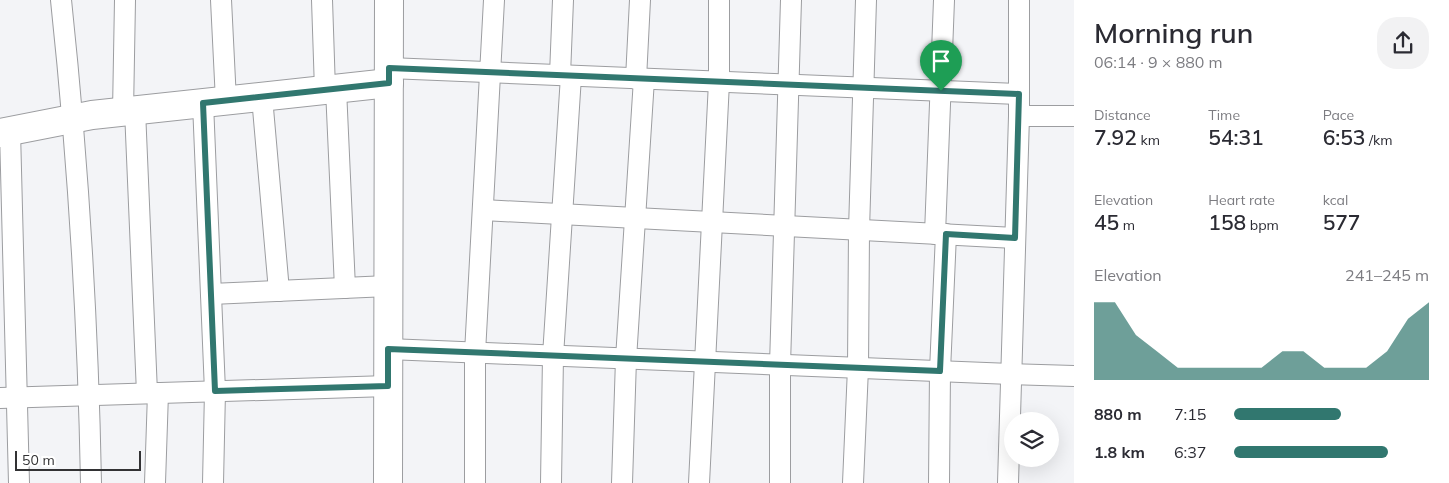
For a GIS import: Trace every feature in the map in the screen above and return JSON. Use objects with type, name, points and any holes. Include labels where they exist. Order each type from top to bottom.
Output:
[{"type":"street","points":[[61,0],[73,119],[89,395],[91,483]]},
{"type":"street","points":[[125,0],[129,111],[152,393],[155,483]]},
{"type":"street","points":[[213,483],[215,391],[211,294],[215,102],[221,0]]},
{"type":"street","points":[[322,0],[331,89],[345,288]]},
{"type":"street","points":[[388,483],[389,0]]},
{"type":"street","points":[[475,483],[475,353],[494,0]]},
{"type":"street","points":[[551,483],[553,356],[562,214],[565,76],[563,0]]},
{"type":"street","points":[[622,483],[626,359],[640,79],[640,0]]},
{"type":"street","points":[[699,483],[719,82],[719,0]]},
{"type":"street","points":[[780,483],[780,365],[791,0]]},
{"type":"street","points":[[853,483],[858,368],[859,230],[866,0]]},
{"type":"street","points":[[939,483],[941,91],[944,0]]},
{"type":"street","points":[[1008,483],[1019,116],[1019,0]]},
{"type":"street","points":[[19,483],[8,398],[5,132],[129,111],[331,89],[389,76],[490,72],[1019,94]]},
{"type":"street","points":[[262,97],[279,291]]},
{"type":"street","points":[[1019,116],[1074,116]]},
{"type":"street","points":[[483,210],[1015,238]]},
{"type":"street","points":[[211,294],[388,286]]},
{"type":"street","points":[[388,349],[1074,376]]},
{"type":"street","points":[[8,398],[388,386]]},
{"type":"route","points":[[389,68],[941,91],[1019,94],[1015,238],[946,234],[940,371],[388,349],[388,386],[215,391],[203,103],[389,83],[389,68]]}]
